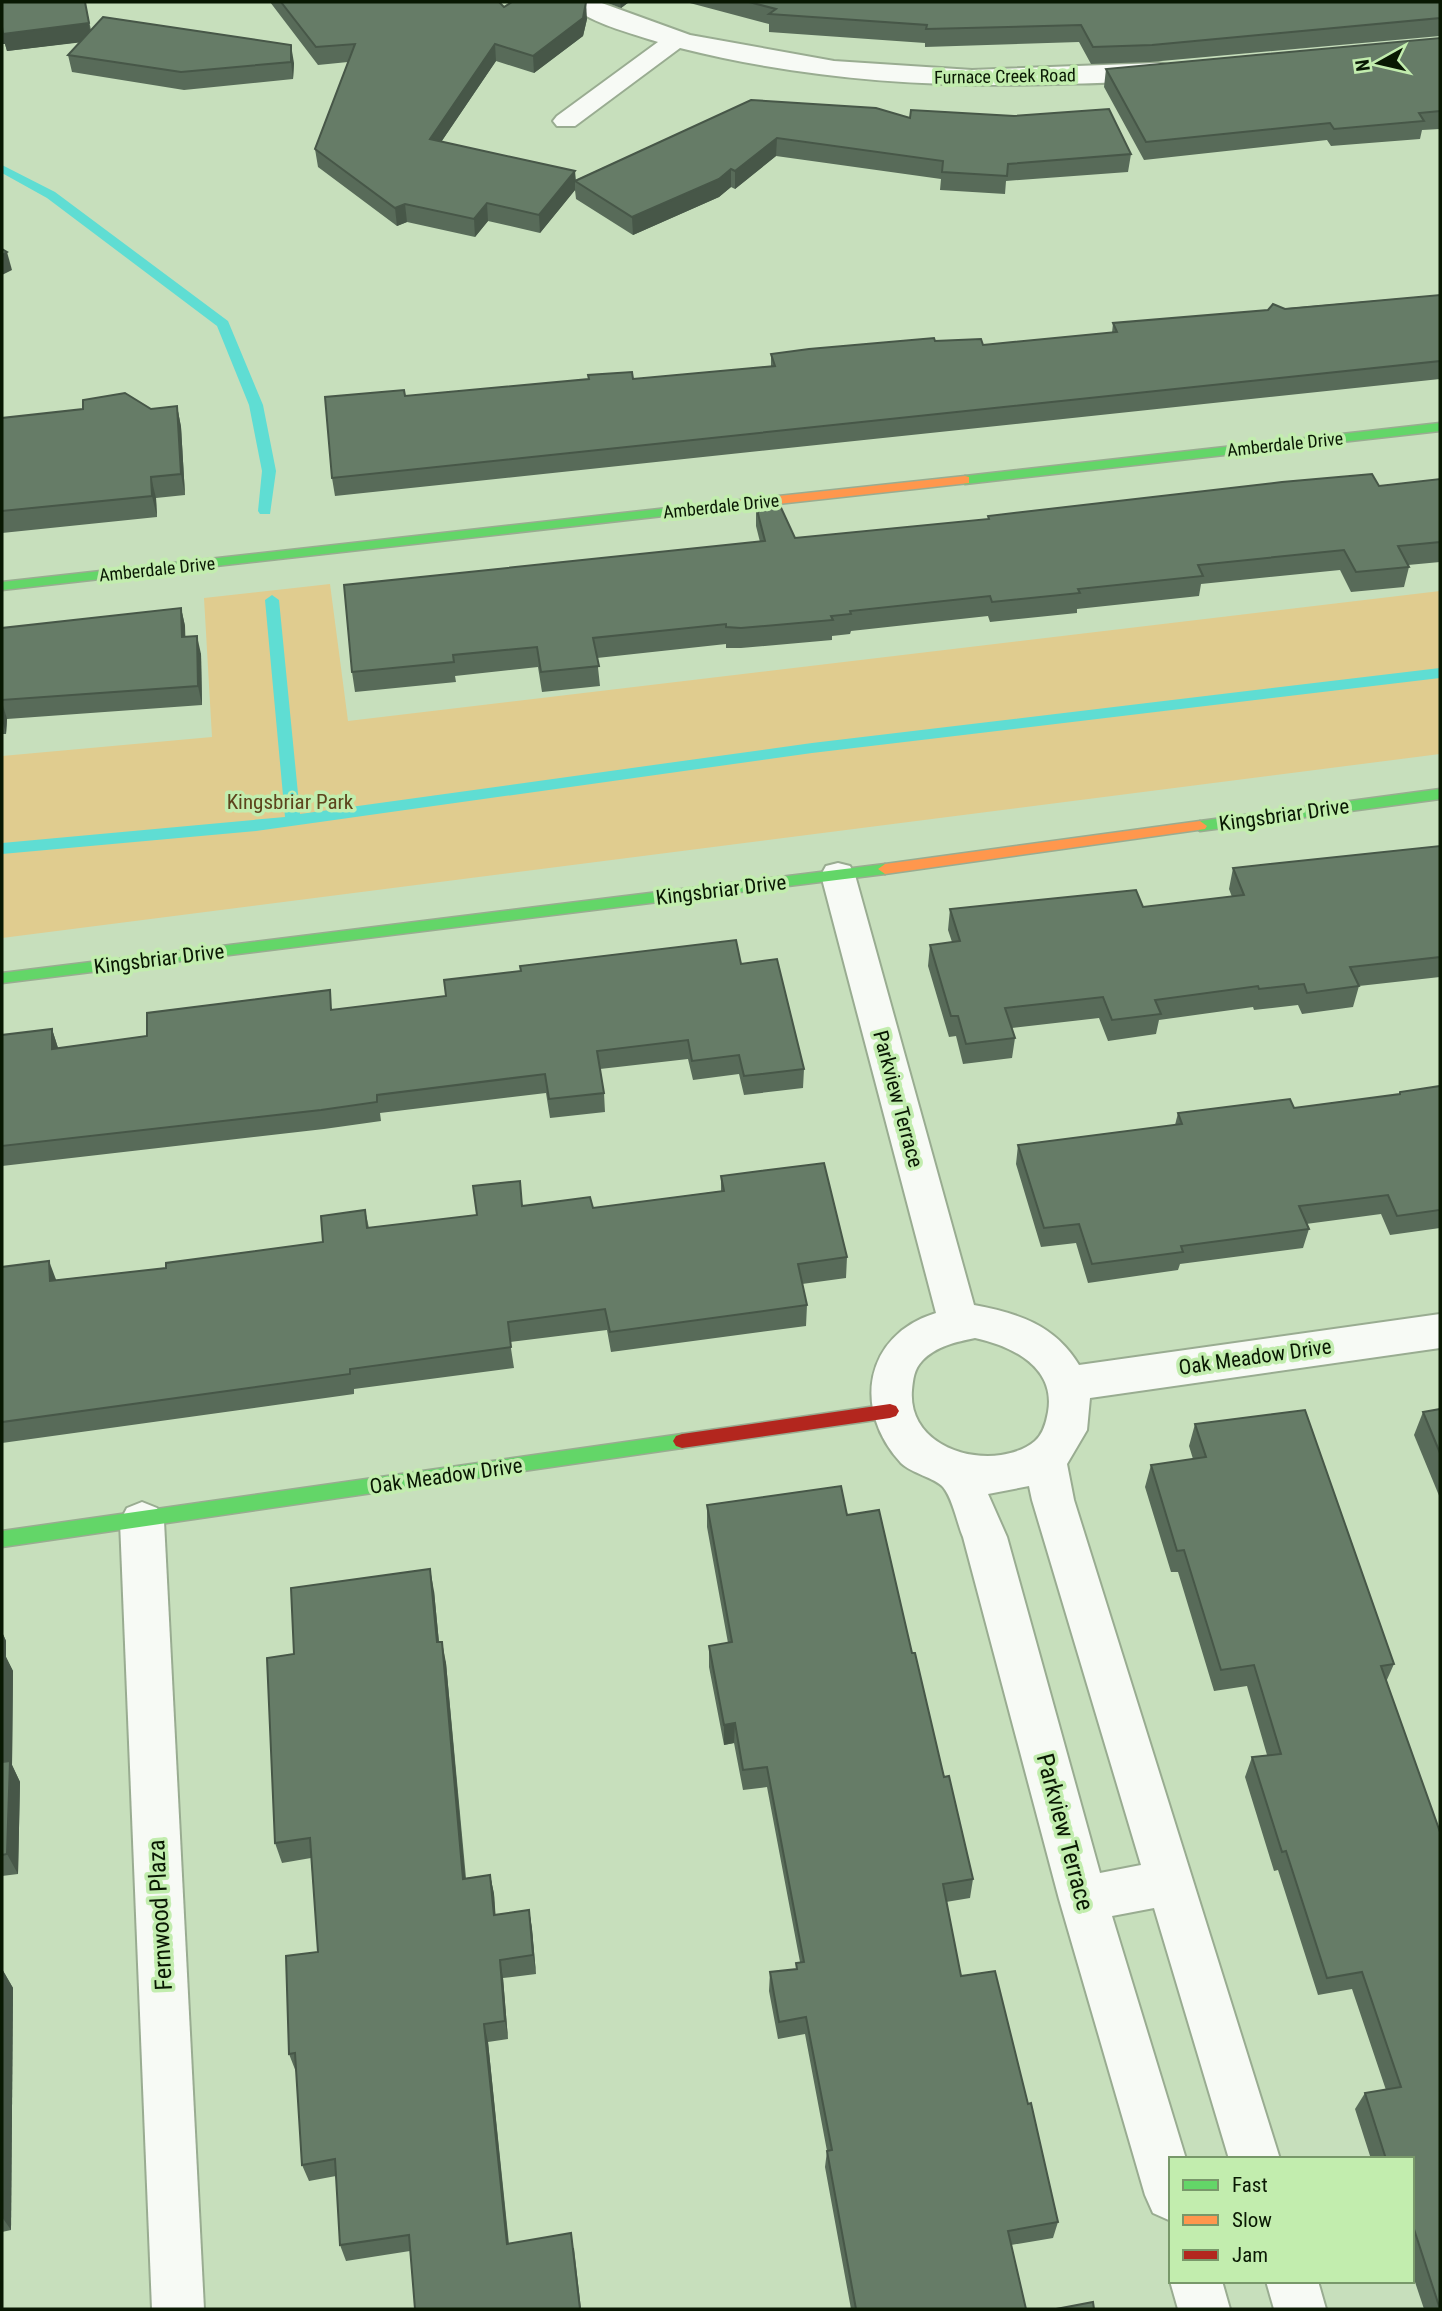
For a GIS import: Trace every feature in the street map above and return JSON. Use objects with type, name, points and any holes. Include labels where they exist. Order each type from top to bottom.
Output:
[{"type":"street","name":"Furnace Creek Road","points":[[580,2],[674,41],[850,72],[975,80],[1177,68]]},
{"type":"street","points":[[566,121],[674,41]]},
{"type":"street","name":"Amberdale Drive","points":[[2,586],[1440,427]]},
{"type":"street","name":"Kingsbriar Drive","points":[[2,978],[838,875],[1440,794]]},
{"type":"street","name":"Parkview Terrace","points":[[838,875],[959,1322]]},
{"type":"street","points":[[959,1322],[992,1322],[1026,1334],[1052,1355],[1069,1384],[1072,1412],[1060,1441],[1044,1457],[1021,1470],[985,1476],[932,1462],[906,1439],[890,1411],[889,1381],[902,1354],[925,1334],[959,1322]]},
{"type":"street","name":"Oak Meadow Drive","points":[[1069,1384],[1440,1331]]},
{"type":"street","name":"Oak Meadow Drive","points":[[2,1539],[142,1521],[890,1411]]},
{"type":"street","points":[[1044,1457],[1053,1500],[1254,2157]]},
{"type":"street","name":"Parkview Terrace","points":[[957,1470],[985,1537],[1083,1899],[1169,2188]]},
{"type":"street","name":"Fernwood Plaza","points":[[142,1521],[178,2309]]},
{"type":"street","points":[[1083,1899],[1171,1882]]},
{"type":"street","points":[[1197,2283],[1205,2309]]},
{"type":"street","points":[[1293,2283],[1300,2309]]},
{"type":"green space","name":"Kingsbriar Park","points":[[330,584],[348,721],[1440,591],[1440,754],[2,938],[2,756],[212,737],[204,598]]},
{"type":"building","points":[[2,2],[85,2],[89,23],[3,34]]},
{"type":"building","points":[[281,2],[499,2],[504,7],[512,2],[586,2],[583,18],[533,56],[495,44],[430,139],[575,171],[539,215],[487,203],[474,219],[405,204],[395,208],[315,149],[355,44],[316,47]]},
{"type":"building","points":[[749,2],[1440,2],[1440,18],[1152,45],[1093,47],[1081,25],[926,29],[927,25],[769,14],[776,9]]},
{"type":"building","points":[[103,17],[291,45],[291,62],[181,72],[68,55]]},
{"type":"building","points":[[1440,38],[1440,111],[1419,113],[1424,121],[1334,129],[1330,123],[1146,142],[1106,69]]},
{"type":"building","points":[[751,100],[876,108],[910,118],[911,110],[1014,116],[1109,109],[1131,154],[1008,164],[1007,176],[942,172],[943,161],[777,138],[735,171],[731,169],[719,179],[632,217],[575,181]]},
{"type":"building","points":[[1440,295],[1440,361],[332,478],[325,397],[404,390],[405,396],[589,379],[588,375],[632,372],[633,379],[775,366],[771,354],[809,349],[934,338],[935,341],[981,339],[983,345],[1117,332],[1113,323],[1268,310],[1273,304],[1285,309]]},
{"type":"building","points":[[125,393],[151,409],[177,406],[181,474],[151,477],[152,496],[2,511],[2,418],[83,409],[83,400]]},
{"type":"building","points":[[1372,474],[1379,486],[1440,479],[1440,542],[1398,546],[1409,567],[1356,572],[1344,550],[1198,565],[1203,576],[1078,589],[1080,593],[992,602],[990,596],[850,611],[851,614],[831,616],[833,620],[741,628],[726,627],[726,624],[593,638],[599,666],[541,672],[537,647],[453,655],[454,662],[352,672],[344,585],[765,541],[756,506],[777,499],[795,538],[989,519],[988,516]]},
{"type":"building","points":[[181,608],[182,637],[197,636],[198,686],[2,700],[2,628]]},
{"type":"building","points":[[1440,846],[1440,957],[1350,967],[1359,986],[1307,993],[1304,984],[1259,989],[1258,986],[1155,1000],[1161,1014],[1112,1020],[1103,997],[1005,1008],[1015,1038],[966,1044],[958,1016],[951,1016],[930,945],[960,941],[950,909],[1136,890],[1143,907],[1244,895],[1233,868]]},
{"type":"building","points":[[736,940],[741,964],[777,959],[804,1069],[744,1076],[739,1055],[692,1061],[688,1040],[597,1051],[604,1093],[549,1099],[545,1074],[377,1095],[377,1102],[321,1110],[2,1146],[2,1035],[52,1029],[52,1049],[147,1036],[147,1013],[330,990],[331,1010],[446,996],[444,980],[521,971],[520,966]]},
{"type":"building","points":[[1440,1086],[1440,1210],[1397,1216],[1388,1195],[1299,1206],[1309,1229],[1181,1246],[1183,1252],[1092,1264],[1079,1224],[1044,1228],[1018,1145],[1182,1124],[1178,1113],[1290,1099],[1294,1108]]},
{"type":"building","points":[[824,1163],[847,1257],[798,1264],[807,1305],[610,1332],[605,1309],[508,1322],[511,1347],[350,1369],[350,1374],[2,1422],[2,1267],[49,1261],[50,1281],[166,1268],[166,1263],[323,1242],[321,1216],[365,1210],[367,1228],[477,1215],[473,1186],[520,1181],[522,1206],[590,1197],[593,1208],[724,1191],[721,1176]]},
{"type":"building","points":[[1440,1409],[1440,1453],[1423,1412]]},
{"type":"building","points":[[1305,1410],[1394,1664],[1381,1666],[1440,1832],[1440,2309],[1414,2229],[1414,2157],[1385,2157],[1365,2093],[1401,2087],[1362,1972],[1327,1978],[1286,1851],[1282,1852],[1252,1757],[1281,1754],[1254,1665],[1221,1670],[1184,1550],[1177,1551],[1151,1465],[1206,1457],[1195,1424]]},
{"type":"building","points":[[841,1486],[847,1515],[879,1510],[912,1653],[915,1653],[944,1777],[949,1776],[973,1879],[943,1884],[961,1976],[995,1971],[1028,2104],[1031,2103],[1058,2222],[1008,2231],[1026,2309],[856,2309],[827,2151],[832,2150],[806,2017],[779,2022],[770,1972],[797,1969],[796,1963],[804,1962],[767,1767],[743,1770],[735,1723],[724,1725],[709,1646],[732,1642],[707,1505]]},
{"type":"building","points":[[430,1569],[437,1642],[442,1642],[463,1879],[490,1875],[494,1915],[529,1910],[533,1955],[500,1960],[505,2021],[484,2024],[507,2244],[571,2233],[580,2309],[415,2309],[409,2235],[340,2245],[335,2159],[302,2165],[295,2053],[289,2054],[286,1956],[318,1952],[310,1838],[275,1843],[267,1658],[294,1654],[291,1588]]},
{"type":"building","points":[[10,1761],[7,1854],[2,1855],[2,1762]]},
{"type":"building","points":[[1093,2302],[1094,2309],[1056,2309]]},
{"type":"waterway","points":[[2,168],[51,195],[223,324],[256,405],[269,471],[265,511]]},
{"type":"waterway","points":[[272,600],[293,821]]},
{"type":"waterway","points":[[293,821],[812,748],[1440,673]]},
{"type":"waterway","points":[[2,849],[293,821]]},
{"type":"traffic: fast","points":[[965,480],[1440,427]]},
{"type":"traffic: fast","points":[[2,586],[686,510]]},
{"type":"traffic: fast","points":[[1200,826],[1440,794]]},
{"type":"traffic: fast","points":[[2,978],[885,869]]},
{"type":"traffic: fast","points":[[2,1539],[682,1441]]},
{"type":"traffic: slow","points":[[686,510],[965,480]]},
{"type":"traffic: slow","points":[[885,869],[1200,826]]},
{"type":"traffic: jam","points":[[682,1441],[890,1411]]}]
